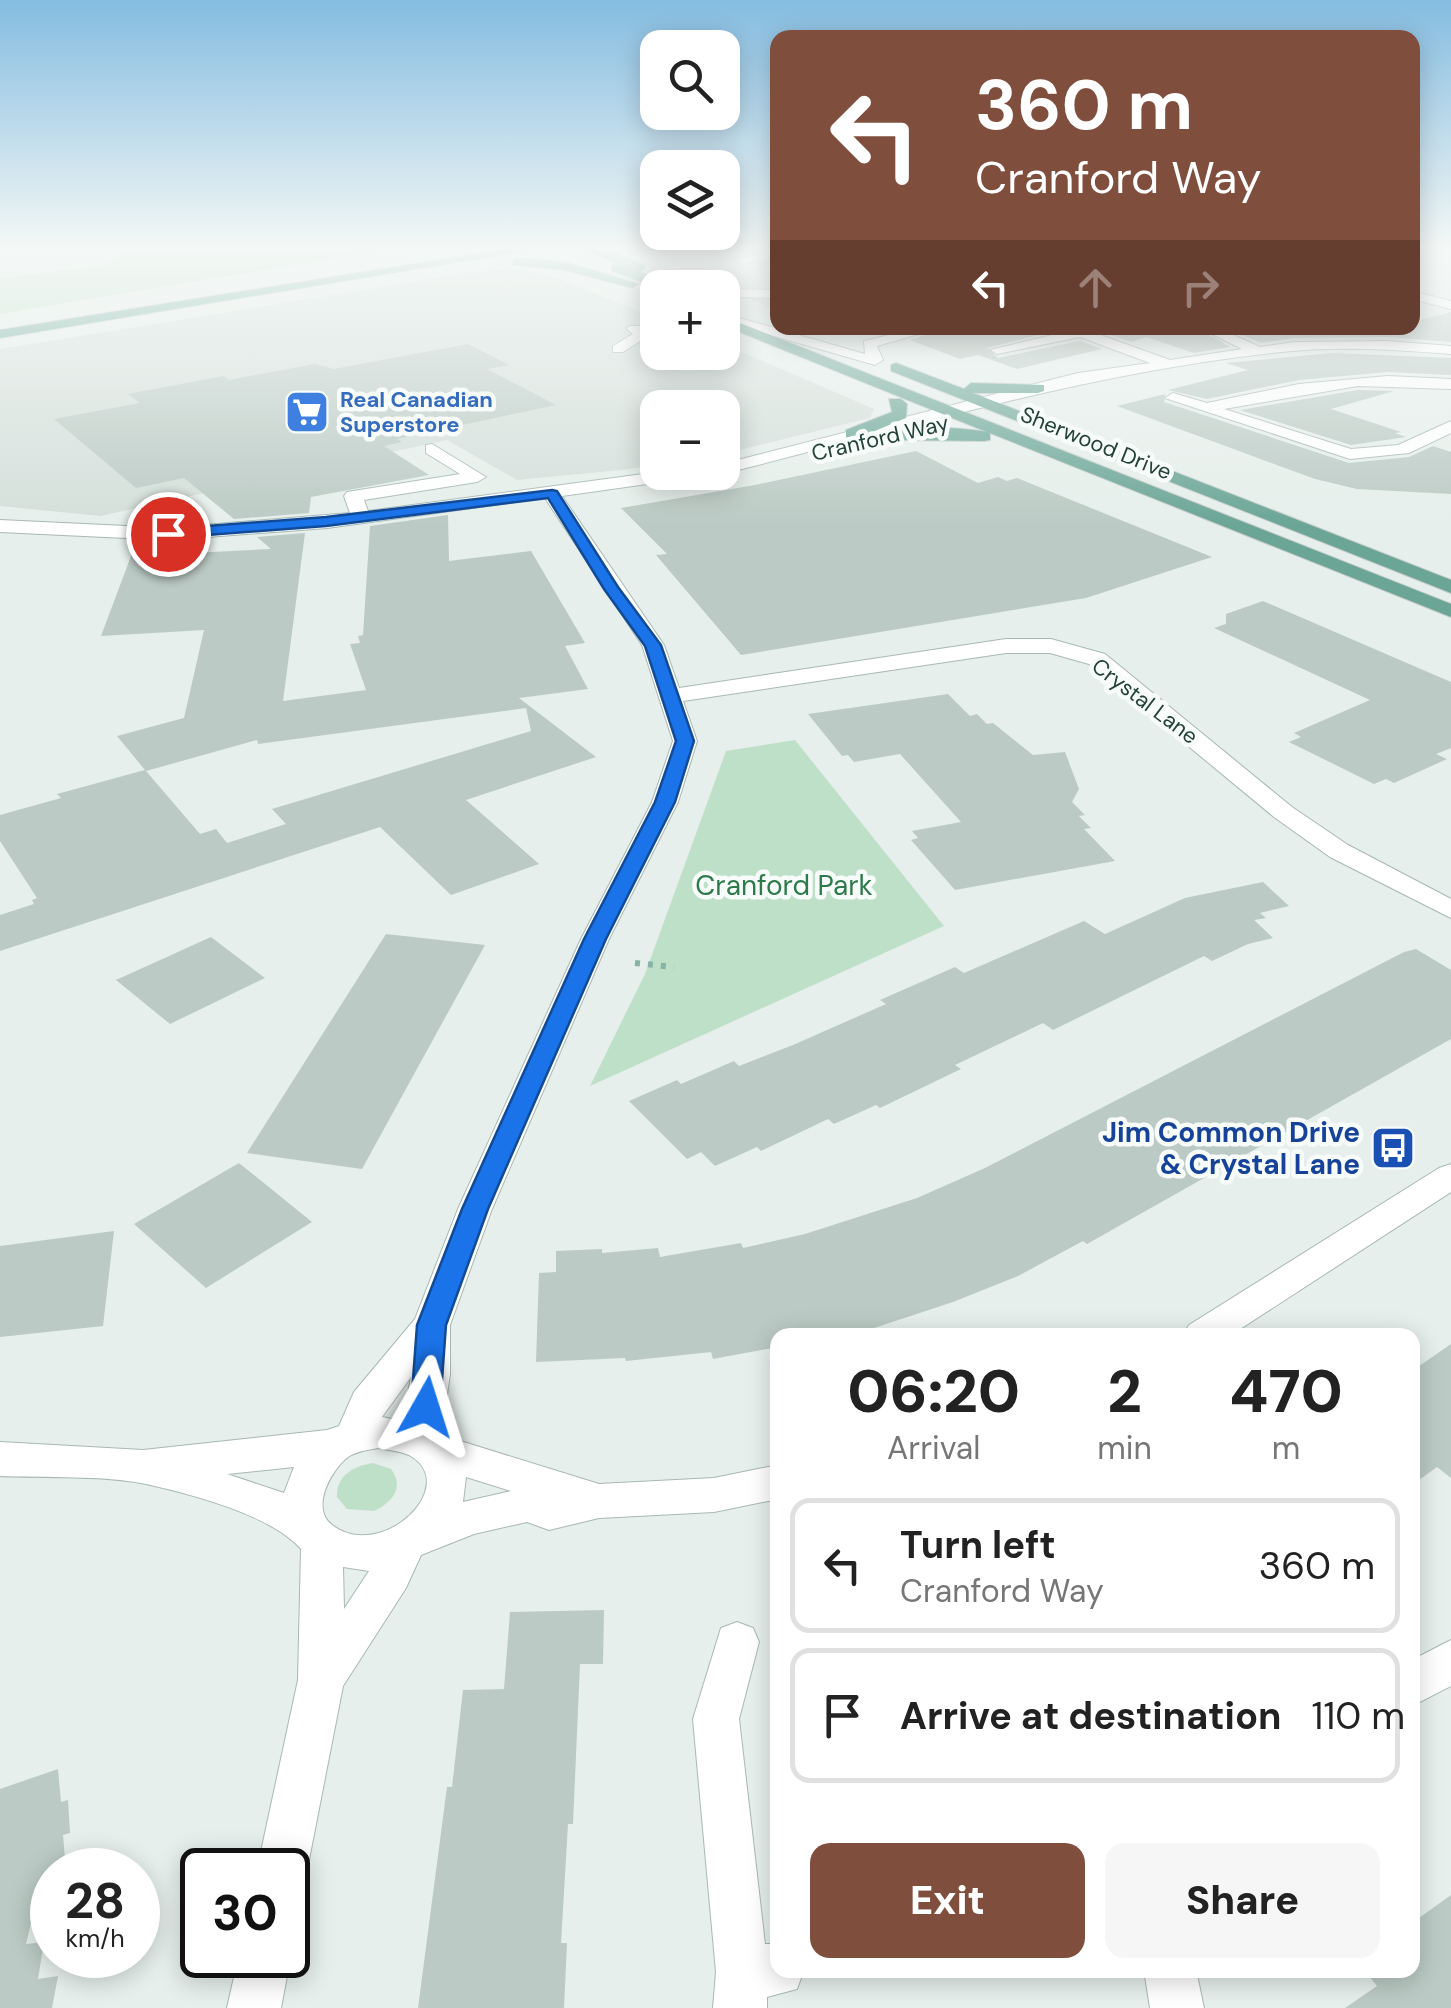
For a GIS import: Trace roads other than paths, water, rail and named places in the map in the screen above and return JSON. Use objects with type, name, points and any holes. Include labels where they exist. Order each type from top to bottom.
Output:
[{"type":"main road","name":"Sherwood Drive","points":[[768,339],[945,410],[980,410],[1110,452],[1451,587]]},
{"type":"main road","name":"Sherwood Drive","points":[[820,339],[918,377],[1040,447],[1451,611]]},
{"type":"main road","points":[[807,354],[872,370],[1210,503],[1336,542]]},
{"type":"main road","points":[[918,377],[996,391],[1043,392],[1044,410],[1052,423],[1110,452]]},
{"type":"main road","points":[[852,434],[900,415],[901,407],[866,378]]},
{"type":"main road","points":[[897,436],[965,433],[1040,447]]},
{"type":"street","points":[[618,350],[636,339]]},
{"type":"street","points":[[797,339],[841,354],[875,360]]},
{"type":"street","points":[[875,360],[869,344],[888,339]]},
{"type":"street","points":[[997,350],[1050,339]]},
{"type":"street","points":[[1099,339],[1168,364]]},
{"type":"street","points":[[1230,339],[1255,350]]},
{"type":"street","points":[[1384,339],[1387,345]]},
{"type":"street","name":"Cranford Way","points":[[740,465],[830,452],[897,436],[1043,392],[1095,386],[1126,370],[1255,350],[1387,345],[1451,350]]},
{"type":"street","points":[[1208,408],[1292,387],[1343,380],[1451,384]]},
{"type":"street","points":[[1173,398],[1337,451],[1364,455],[1405,451],[1451,426]]},
{"type":"street","name":"Cranford Way","points":[[757,462],[945,410]]},
{"type":"street","points":[[361,518],[353,496],[477,477],[432,449]]},
{"type":"street","points":[[0,526],[168,534],[361,518],[640,481]]},
{"type":"street","points":[[322,1680],[413,1541],[438,1516],[449,1481],[446,1466],[428,1445],[432,1325],[475,1209],[595,939],[665,802],[685,741],[653,645],[552,494]]},
{"type":"street","name":"Crystal Lane","points":[[673,696],[1006,646],[1051,646],[1096,659],[1284,812],[1339,851],[1451,910]]},
{"type":"street","points":[[1213,1328],[1451,1176]]},
{"type":"street","points":[[287,1848],[322,1680],[315,1534],[302,1509],[304,1490],[318,1462],[344,1441],[368,1403],[432,1325]]},
{"type":"street","points":[[0,1459],[143,1467],[400,1433],[599,1501]]},
{"type":"street","points":[[143,1467],[264,1502],[315,1534],[374,1552],[471,1518],[527,1506],[550,1512],[599,1501],[714,1495],[770,1484]]},
{"type":"street","points":[[737,1642],[716,1719],[753,1983]]},
{"type":"street","points":[[1420,1679],[1451,1661]]},
{"type":"street","points":[[254,2008],[260,1978]]},
{"type":"street","points":[[1171,1978],[1176,2008]]},
{"type":"place","name":"Real Canadian Superstore","points":[[307,412]]},
{"type":"place","name":"Jim Common Drive & Crystal Lane","points":[[1393,1148]]},
{"type":"park label","name":"Cranford Park","points":[[784,885]]}]
